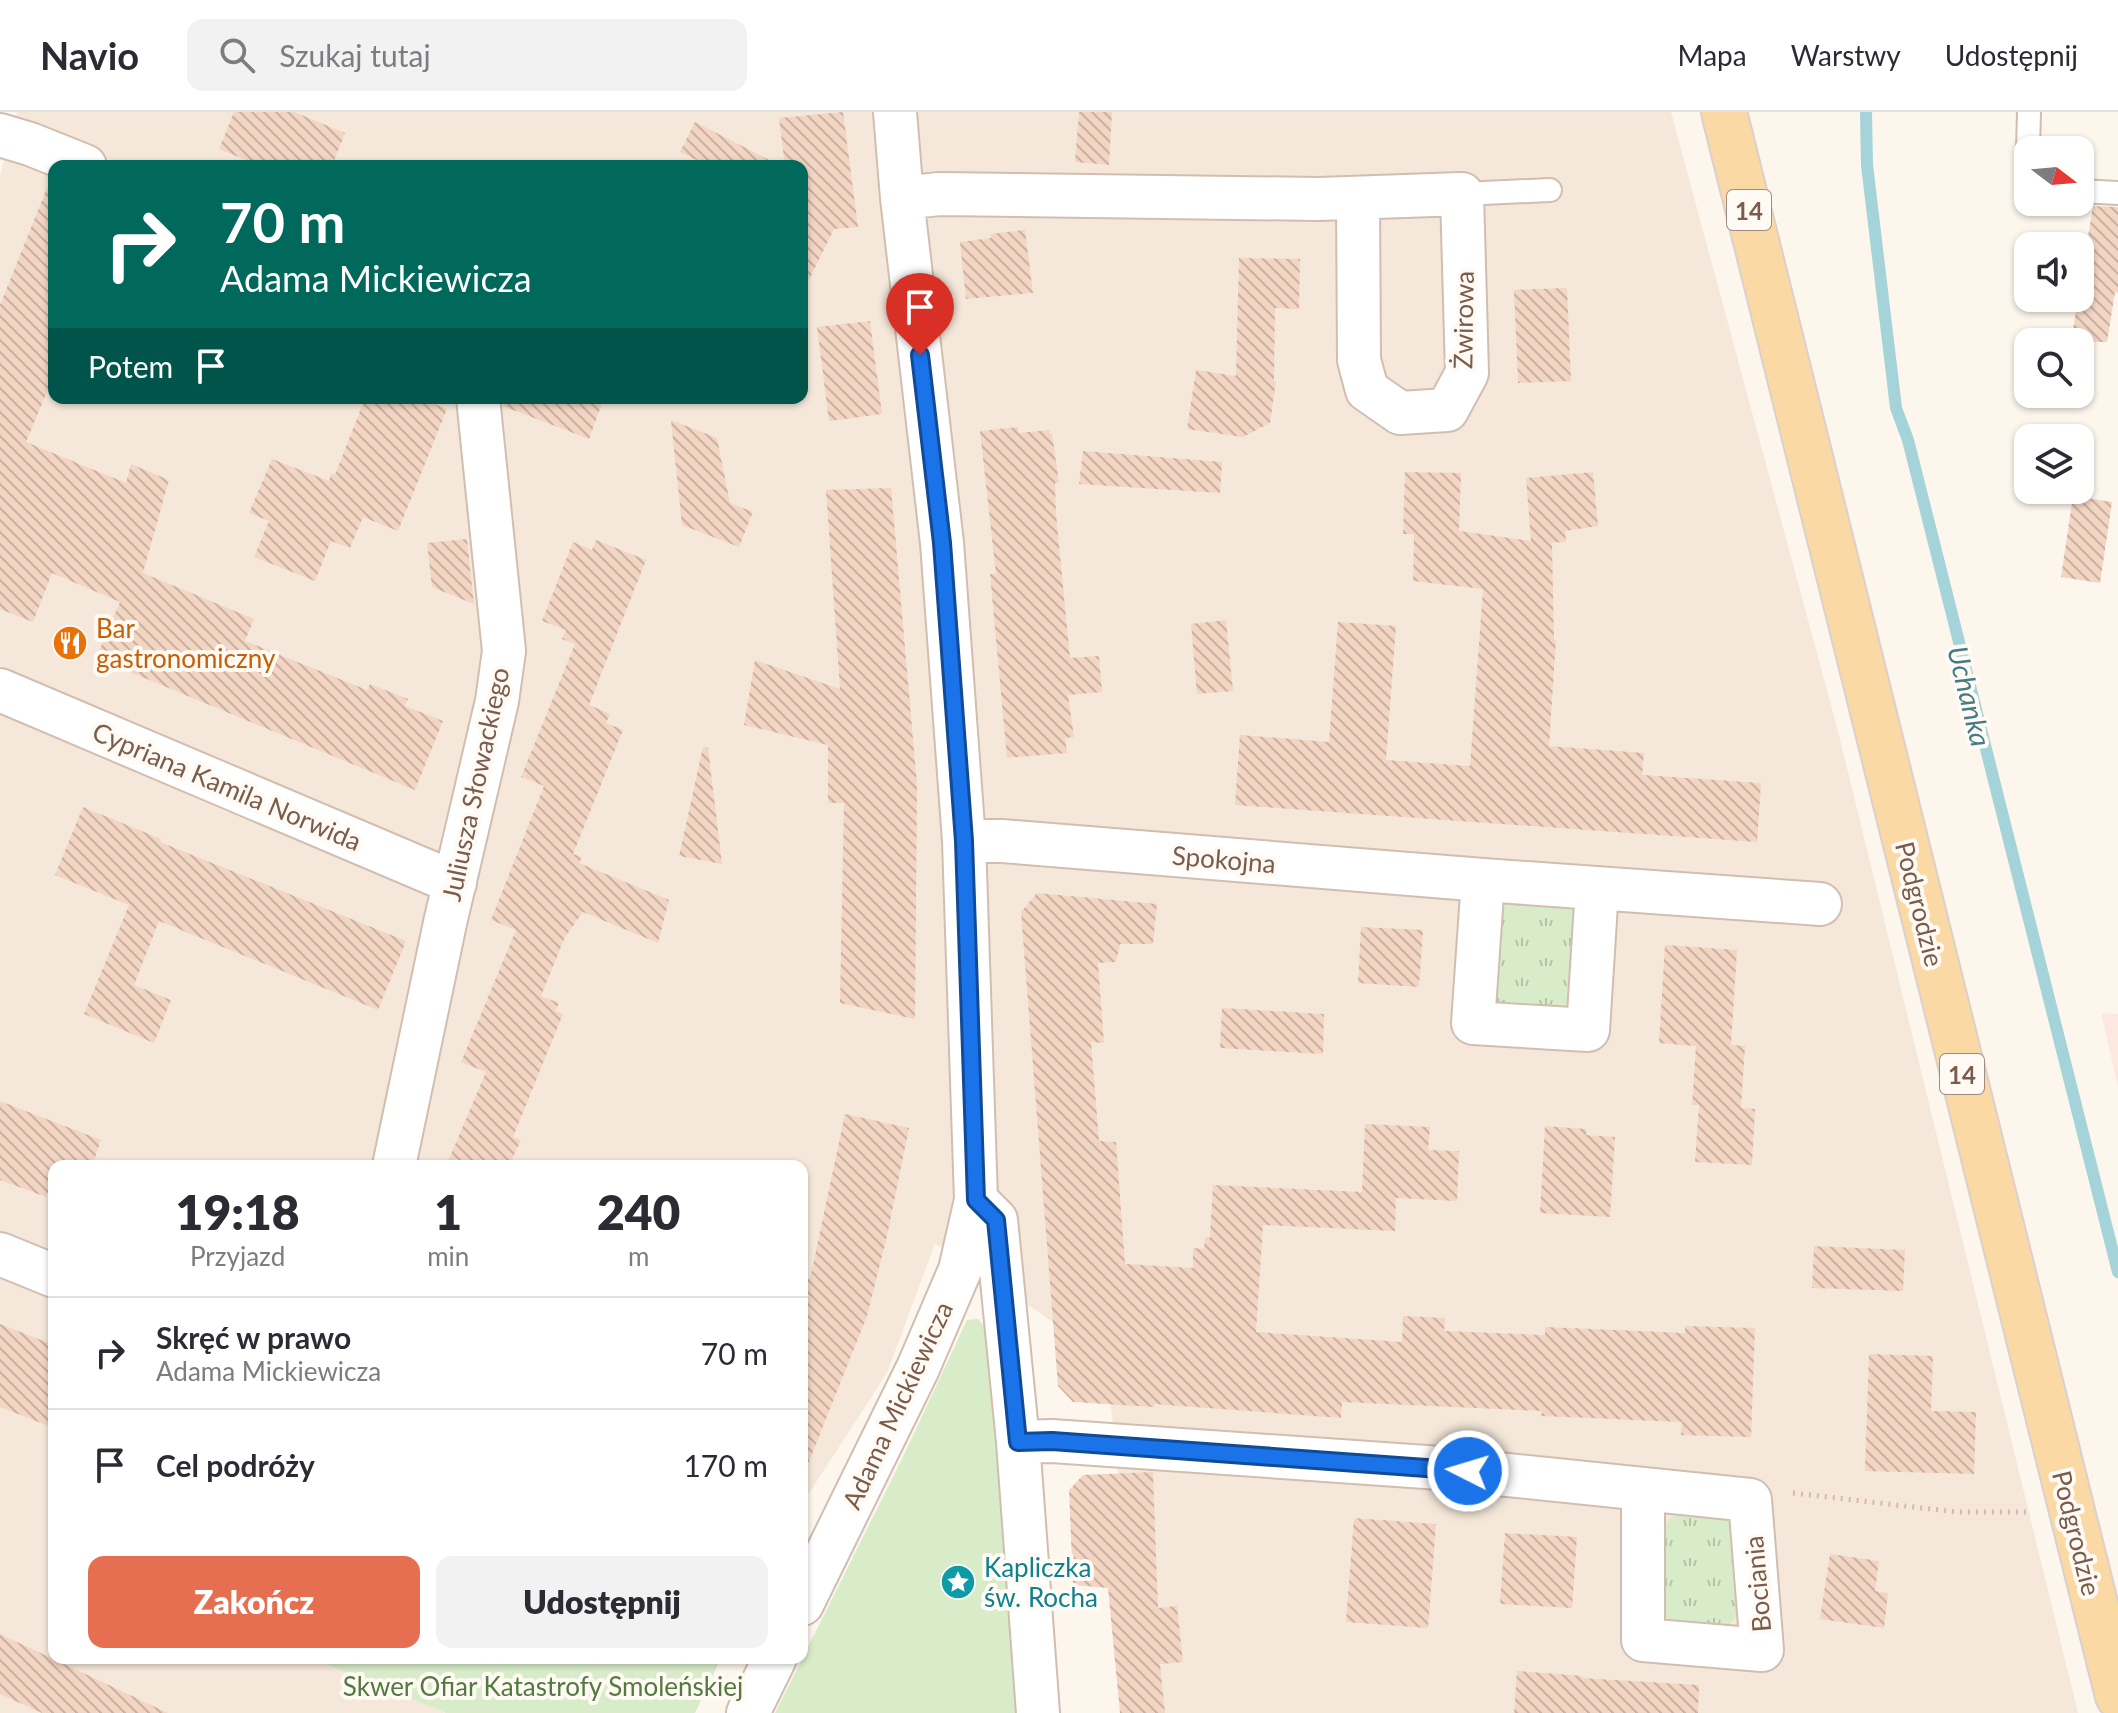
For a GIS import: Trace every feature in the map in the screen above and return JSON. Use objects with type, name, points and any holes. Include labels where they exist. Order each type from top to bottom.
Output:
[{"type":"main road","name":"Podgrodzie","points":[[1724,112],[2118,1696]]},
{"type":"street","name":"Adama Mickiewicza","points":[[808,1592],[918,1368],[960,1270],[976,1200],[964,841],[942,543],[895,112]]},
{"type":"street","points":[[0,135],[71,160]]},
{"type":"street","points":[[902,198],[955,194],[1358,199],[1462,194]]},
{"type":"street","name":"Żwirowa","points":[[1358,199],[1359,360],[1367,390],[1400,413],[1447,410],[1467,373],[1462,194]]},
{"type":"street","name":"Juliusza Słowackiego","points":[[395,1160],[497,701],[504,651],[479,404]]},
{"type":"street","name":"Cypriana Kamila Norwida","points":[[0,690],[455,883]]},
{"type":"street","name":"Spokojna","points":[[964,841],[1002,841],[1820,904]]},
{"type":"street","points":[[1483,880],[1473,1023],[1487,1024],[1588,1030],[1597,888]]},
{"type":"street","points":[[976,1200],[996,1220],[1018,1442],[1038,1713]]},
{"type":"street","points":[[0,1254],[48,1274]]},
{"type":"street","name":"Bociania","points":[[1018,1442],[1052,1441],[1440,1468],[1750,1500],[1762,1650],[1643,1640],[1643,1490]]},
{"type":"street","points":[[748,1713],[772,1664]]},
{"type":"lane","points":[[2028,136],[2029,112]]},
{"type":"lane","points":[[1462,194],[1550,190]]},
{"type":"lane","points":[[2094,192],[2118,193]]},
{"type":"path","points":[[1750,1500],[1773,1491],[1957,1512],[2035,1512]]},
{"type":"shaded area","points":[[17,112],[1671,112],[1838,731],[2078,1713],[1144,1713],[1106,1360],[962,1258],[935,1244],[887,1373],[808,1495],[808,1160],[48,1160],[48,1664],[325,1664],[446,1713],[0,1713],[0,176]]},
{"type":"shaded area","points":[[2101,1013],[2118,1014],[2118,1087]]},
{"type":"green space","points":[[1578,899],[1579,992],[1564,1014],[1493,1013],[1492,902]]},
{"type":"green space","points":[[978,1319],[987,1329],[1021,1713],[775,1713],[800,1664],[808,1664],[808,1647],[967,1320]]},
{"type":"green space","points":[[1688,1511],[1718,1517],[1734,1527],[1739,1613],[1728,1626],[1681,1626],[1669,1620],[1661,1609],[1658,1538],[1667,1522],[1676,1514]]},
{"type":"green space","name":"Skwer Ofiar Katastrofy Smoleńskiej","points":[[325,1664],[718,1664],[695,1713],[446,1713]]},
{"type":"building","points":[[234,112],[294,112],[345,133],[334,160],[246,160],[219,149]]},
{"type":"building","points":[[843,112],[858,227],[834,229],[808,282],[808,160],[784,160],[779,118]]},
{"type":"building","points":[[1079,112],[1112,112],[1109,165],[1075,162]]},
{"type":"building","points":[[695,122],[769,160],[697,160],[680,152]]},
{"type":"building","points":[[48,185],[48,389],[26,442],[126,483],[131,464],[169,480],[143,573],[254,619],[245,641],[367,690],[370,684],[408,699],[405,706],[443,721],[415,790],[96,658],[120,602],[52,573],[33,622],[0,609],[0,305]]},
{"type":"building","points":[[2094,206],[2118,207],[2118,293],[2115,292],[2107,342],[2094,342],[2094,328],[2073,328],[2076,312],[2094,312],[2094,232],[2089,232]]},
{"type":"building","points":[[1025,230],[1033,293],[966,299],[960,242]]},
{"type":"building","points":[[1239,258],[1300,259],[1299,309],[1275,308],[1276,381],[1270,423],[1243,437],[1187,429],[1196,370],[1236,376]]},
{"type":"building","points":[[1567,288],[1571,381],[1518,383],[1514,290]]},
{"type":"building","points":[[870,321],[882,414],[829,421],[817,327]]},
{"type":"building","points":[[363,404],[434,404],[447,409],[398,531],[363,517],[350,548],[331,541],[315,581],[254,557],[269,521],[249,513],[272,459],[329,481],[331,474],[335,475]]},
{"type":"building","points":[[503,404],[602,404],[589,439]]},
{"type":"building","points":[[671,420],[717,438],[730,503],[753,512],[739,547],[682,525]]},
{"type":"building","points":[[1018,427],[1018,433],[1049,430],[1052,434],[1059,483],[1055,483],[1056,514],[1070,658],[1099,656],[1102,692],[1068,695],[1074,737],[1065,738],[1067,753],[1007,758],[990,574],[996,574],[980,431]]},
{"type":"building","points":[[1083,451],[1222,462],[1220,493],[1079,484]]},
{"type":"building","points":[[1405,472],[1461,473],[1459,531],[1531,541],[1526,478],[1593,472],[1598,526],[1565,531],[1566,542],[1546,543],[1552,543],[1556,640],[1549,746],[1644,753],[1642,775],[1761,783],[1757,842],[1235,805],[1240,735],[1329,742],[1338,622],[1396,626],[1386,760],[1470,766],[1483,589],[1413,581],[1414,534],[1403,534]]},
{"type":"building","points":[[891,488],[917,785],[915,1019],[840,1003],[844,803],[828,803],[828,745],[744,725],[755,660],[840,689],[826,490]]},
{"type":"building","points":[[2094,499],[2112,502],[2100,583],[2061,577],[2072,504],[2094,504]]},
{"type":"building","points":[[467,539],[474,604],[432,587],[427,543]]},
{"type":"building","points":[[596,540],[646,560],[589,705],[610,714],[606,723],[623,730],[573,854],[582,857],[579,863],[669,900],[658,943],[583,912],[565,937],[541,996],[559,1003],[555,1011],[563,1014],[513,1137],[521,1140],[512,1160],[449,1160],[486,1072],[461,1062],[516,930],[491,920],[544,786],[521,777],[575,644],[562,639],[566,630],[542,621],[573,542],[592,550]]},
{"type":"building","points":[[1226,620],[1233,691],[1197,694],[1191,624]]},
{"type":"building","points":[[703,747],[708,748],[722,864],[679,856]]},
{"type":"building","points":[[83,807],[161,839],[160,842],[406,941],[378,1010],[159,921],[134,985],[171,1000],[154,1043],[84,1014],[129,905],[55,875]]},
{"type":"building","points":[[1037,893],[1157,904],[1153,944],[1120,944],[1116,962],[1098,963],[1104,1043],[1091,1042],[1099,1141],[1116,1142],[1125,1264],[1193,1268],[1193,1248],[1204,1249],[1205,1237],[1210,1238],[1213,1185],[1362,1192],[1365,1124],[1430,1127],[1428,1150],[1459,1151],[1457,1201],[1396,1198],[1395,1231],[1263,1225],[1256,1332],[1402,1342],[1403,1316],[1445,1318],[1444,1331],[1545,1335],[1545,1327],[1685,1333],[1685,1326],[1755,1328],[1751,1437],[1681,1435],[1682,1422],[1541,1416],[1542,1411],[1342,1402],[1341,1418],[1154,1404],[1154,1407],[1073,1402],[1058,1386],[1021,912]]},
{"type":"building","points":[[1361,927],[1423,930],[1419,987],[1358,983]]},
{"type":"building","points":[[1665,945],[1737,950],[1731,1045],[1745,1046],[1741,1108],[1755,1109],[1752,1165],[1695,1162],[1699,1105],[1692,1105],[1696,1046],[1659,1043]]},
{"type":"building","points":[[1222,1008],[1324,1014],[1323,1054],[1220,1048]]},
{"type":"building","points":[[0,1101],[101,1140],[94,1160],[48,1160],[46,1197],[0,1180]]},
{"type":"building","points":[[845,1114],[909,1128],[867,1316],[808,1464],[808,1278]]},
{"type":"building","points":[[1545,1126],[1586,1129],[1586,1135],[1615,1137],[1610,1217],[1540,1213]]},
{"type":"building","points":[[1814,1246],[1905,1250],[1903,1291],[1812,1288]]},
{"type":"building","points":[[0,1324],[48,1343],[48,1426],[0,1407]]},
{"type":"building","points":[[1869,1354],[1933,1356],[1931,1411],[1976,1412],[1974,1474],[1865,1471]]},
{"type":"building","points":[[1153,1472],[1158,1608],[1177,1606],[1183,1662],[1160,1664],[1165,1713],[1120,1713],[1108,1588],[1073,1585],[1069,1490],[1083,1475]]},
{"type":"building","points":[[1354,1518],[1436,1524],[1428,1628],[1346,1622]]},
{"type":"building","points":[[1505,1533],[1577,1537],[1572,1608],[1500,1604]]},
{"type":"building","points":[[1830,1554],[1879,1561],[1875,1591],[1888,1593],[1884,1628],[1820,1619]]},
{"type":"building","points":[[0,1634],[48,1657],[48,1664],[64,1664],[168,1713],[42,1713],[0,1694]]},
{"type":"building","points":[[1517,1671],[1699,1685],[1698,1713],[1514,1713]]},
{"type":"waterway","name":"Uchanka","points":[[1866,112],[1867,165],[1896,408],[1908,440],[2118,1272]]},
{"type":"place","name":"Bar gastronomiczny","points":[[70,643]]},
{"type":"place","name":"Kapliczka św. Rocha","points":[[958,1582]]},
{"type":"route","points":[[920,355],[942,543],[964,841],[976,1200],[996,1220],[1018,1442],[1052,1441],[1468,1471]]}]
